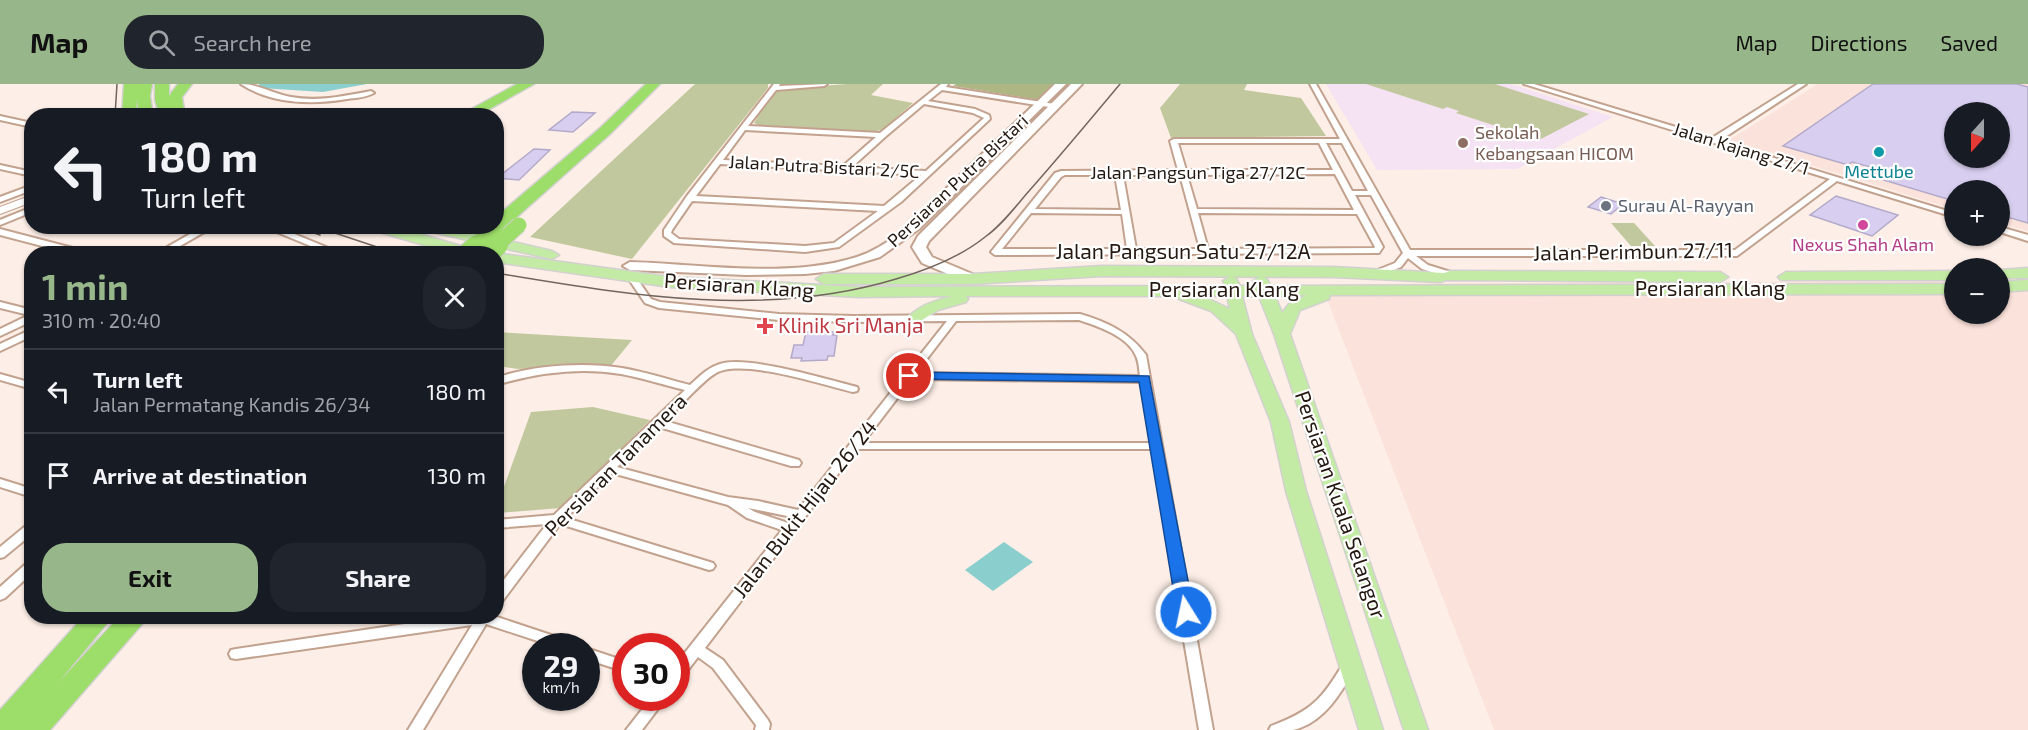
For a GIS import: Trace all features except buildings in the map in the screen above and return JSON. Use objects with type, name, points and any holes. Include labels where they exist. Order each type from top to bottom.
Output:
[{"type":"highway","points":[[130,108],[131,84]]},
{"type":"highway","points":[[145,84],[143,96],[145,108]]},
{"type":"highway","points":[[162,84],[164,108]]},
{"type":"highway","points":[[177,108],[175,98],[185,84]]},
{"type":"highway","points":[[504,220],[604,132],[653,84]]},
{"type":"highway","points":[[497,246],[637,118],[669,84]]},
{"type":"highway","points":[[484,108],[533,86]]},
{"type":"highway","points":[[499,108],[533,86]]},
{"type":"highway","points":[[475,246],[488,234]]},
{"type":"highway","points":[[0,730],[93,624]]},
{"type":"highway","points":[[32,730],[129,624]]},
{"type":"main road","name":"Persiaran Putra Bistari","points":[[631,272],[806,269],[837,266],[880,253],[912,227],[1061,84]]},
{"type":"main road","name":"Persiaran Putra Bistari","points":[[972,279],[927,260],[919,247],[923,239],[1077,84]]},
{"type":"main road","points":[[402,234],[443,246]]},
{"type":"main road","name":"Persiaran Klang","points":[[459,234],[631,272],[761,278],[972,279],[989,285],[1012,275],[1102,271],[1378,273],[1440,277]]},
{"type":"main road","name":"Persiaran Klang","points":[[504,258],[818,291],[989,285],[1139,290],[1457,276],[1944,276]]},
{"type":"main road","points":[[2010,274],[2028,273]]},
{"type":"main road","points":[[915,320],[923,311],[937,304],[989,285],[1232,285]]},
{"type":"main road","name":"Persiaran Kuala Selangor","points":[[1232,285],[1244,334],[1280,422],[1296,491],[1371,730]]},
{"type":"main road","name":"Persiaran Klang","points":[[1263,285],[1345,291],[1944,289]]},
{"type":"main road","name":"Persiaran Kuala Selangor","points":[[1263,285],[1282,334],[1416,730]]},
{"type":"main road","points":[[2010,286],[2028,285]]},
{"type":"main road","points":[[1139,290],[1176,294],[1213,305],[1230,315],[1244,334]]},
{"type":"main road","points":[[1282,334],[1288,312],[1297,305],[1345,291]]},
{"type":"street","points":[[244,84],[297,101],[312,102],[371,93]]},
{"type":"street","points":[[824,84],[777,86],[759,106],[690,198],[667,234],[677,242],[805,249],[836,245],[886,209],[987,119],[987,116],[975,111],[922,102]]},
{"type":"street","points":[[1313,84],[1407,253],[1425,267],[1457,276]]},
{"type":"street","name":"Jalan Kajang 27/1","points":[[1527,84],[1944,212]]},
{"type":"street","points":[[1713,141],[1803,84]]},
{"type":"street","points":[[846,168],[882,135],[943,86],[1055,106]]},
{"type":"street","points":[[0,118],[24,123]]},
{"type":"street","points":[[744,128],[882,135]]},
{"type":"street","points":[[1205,252],[1174,141],[1344,141]]},
{"type":"street","points":[[1193,211],[1359,212],[1321,141]]},
{"type":"street","name":"Jalan Putra Bistari 2/5C","points":[[719,162],[929,172]]},
{"type":"street","points":[[0,167],[24,172]]},
{"type":"street","name":"Jalan Pangsun Tiga 27/12C","points":[[1028,211],[1058,176],[1064,173],[1338,172]]},
{"type":"street","points":[[1119,174],[1132,252]]},
{"type":"street","name":"Jalan Perimbun 27/11","points":[[1407,253],[1737,253],[1836,179]]},
{"type":"street","points":[[0,200],[24,190]]},
{"type":"street","points":[[1349,193],[1373,193]]},
{"type":"street","points":[[690,198],[886,209]]},
{"type":"street","points":[[0,211],[24,201]]},
{"type":"street","points":[[1028,211],[1125,212]]},
{"type":"street","name":"Jalan Pangsun Satu 27/12A","points":[[1028,211],[995,252],[1371,252],[1379,247],[1359,212]]},
{"type":"street","points":[[0,223],[24,212]]},
{"type":"street","points":[[0,232],[54,246]]},
{"type":"street","points":[[2010,232],[2028,238]]},
{"type":"street","points":[[174,246],[197,234]]},
{"type":"street","points":[[287,234],[318,246]]},
{"type":"street","points":[[1378,273],[1398,265],[1407,253]]},
{"type":"street","points":[[631,272],[648,301],[659,305],[779,316],[915,320],[1080,317],[1127,337],[1141,355],[1206,730]]},
{"type":"street","points":[[0,305],[24,312]]},
{"type":"street","points":[[2,330],[24,319]]},
{"type":"street","name":"Jalan Bukit Hijau 26/24","points":[[690,658],[953,319]]},
{"type":"street","points":[[0,348],[24,336]]},
{"type":"street","name":"Persiaran Tanamera","points":[[504,589],[557,519],[710,372],[723,366],[737,364],[754,366],[853,389]]},
{"type":"street","points":[[504,379],[519,374],[601,369],[620,371],[692,389]]},
{"type":"street","points":[[909,376],[1145,379]]},
{"type":"street","points":[[0,377],[24,384]]},
{"type":"street","points":[[659,423],[795,463]]},
{"type":"street","points":[[854,446],[1156,446]]},
{"type":"street","points":[[610,469],[728,501],[801,515]]},
{"type":"street","points":[[0,483],[24,491]]},
{"type":"street","points":[[728,501],[751,515],[790,528]]},
{"type":"street","points":[[504,523],[557,519],[709,566]]},
{"type":"street","points":[[0,554],[24,534]]},
{"type":"street","points":[[0,595],[24,572]]},
{"type":"street","points":[[236,654],[437,624]]},
{"type":"street","points":[[415,730],[480,624]]},
{"type":"street","points":[[504,624],[530,633]]},
{"type":"street","points":[[697,649],[718,664],[763,724],[762,730]]},
{"type":"street","points":[[1275,730],[1297,723],[1316,713],[1332,697],[1350,665]]},
{"type":"street","points":[[633,730],[648,711]]},
{"type":"shaded area","name":"Sekolah Kebangsaan HICOM","points":[[1326,84],[1511,84],[1613,117],[1517,169],[1377,170]]},
{"type":"shaded area","name":"Mettube","points":[[1818,84],[2028,84],[2028,231],[2010,226],[2010,180],[1944,180],[1944,206],[1729,140]]},
{"type":"shaded area","points":[[2028,279],[2028,730],[1494,730],[1321,284],[1944,281],[1944,324],[2010,324],[2010,280]]},
{"type":"green space","points":[[695,84],[768,84],[768,88],[632,259],[530,237]]},
{"type":"green space","points":[[883,84],[871,95],[913,103],[882,130],[870,132],[762,127],[754,123],[764,106],[779,89]]},
{"type":"green space","points":[[956,84],[1056,84],[1040,100],[953,86]]},
{"type":"green space","points":[[1180,84],[1247,84],[1244,90],[1301,98],[1326,136],[1171,138],[1160,108]]},
{"type":"green space","points":[[1366,84],[1495,84],[1589,114],[1539,140],[1456,113],[1459,111],[1447,107],[1443,109]]},
{"type":"green space","points":[[1611,223],[1634,223],[1655,246],[1631,246]]},
{"type":"green space","points":[[504,332],[632,340],[610,367],[518,369],[504,367]]},
{"type":"green space","points":[[593,407],[650,420],[561,508],[504,512],[504,487],[531,412]]},
{"type":"water","points":[[259,84],[367,84],[323,92],[260,88]]},
{"type":"water","points":[[1004,542],[1033,562],[993,591],[965,570]]},
{"type":"tram line","points":[[116,108],[117,84]]},
{"type":"tram line","points":[[504,274],[646,295],[746,300],[797,298],[846,291],[896,279],[954,257],[997,227],[1120,84]]},
{"type":"tram line","points":[[338,234],[374,246]]},
{"type":"place","name":"Sekolah Kebangsaan HICOM","points":[[1463,143]]},
{"type":"place","name":"Mettube","points":[[1879,152]]},
{"type":"place","name":"Surau Al-Rayyan","points":[[1606,206]]},
{"type":"place","name":"Nexus Shah Alam","points":[[1863,225]]},
{"type":"place","name":"Klinik Sri Manja","points":[[765,326]]},
{"type":"route","points":[[909,376],[1145,379],[1186,612]]}]
